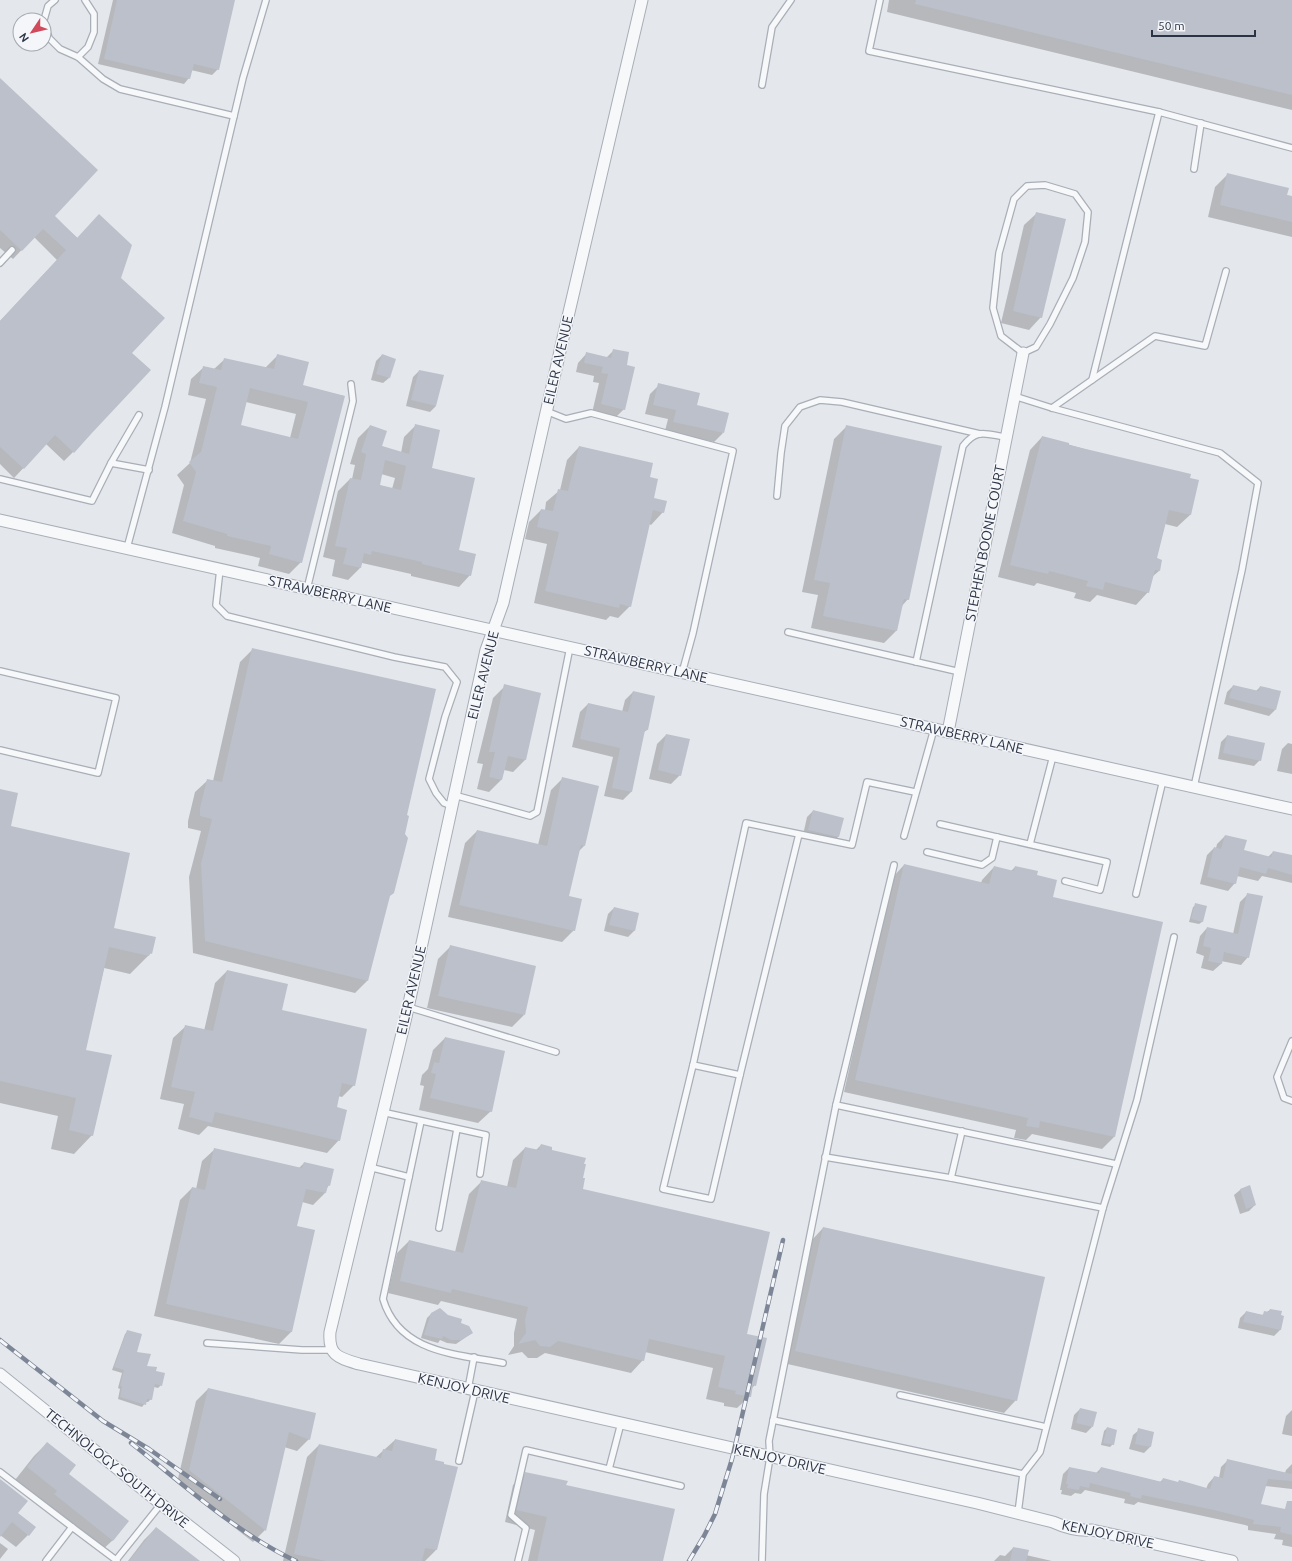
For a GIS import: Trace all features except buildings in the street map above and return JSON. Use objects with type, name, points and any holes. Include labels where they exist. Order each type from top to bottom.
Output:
[{"type":"street","name":"EILER AVENUE","points":[[332,1350],[329,1340],[330,1332],[408,1007],[486,650],[503,603],[546,411],[642,0]]},
{"type":"street","name":"STEPHEN BOONE COURT","points":[[948,732],[1022,353]]},
{"type":"street","name":"STRAWBERRY LANE","points":[[0,520],[307,589],[494,629],[682,673],[1292,809]]},
{"type":"street","name":"KENJOY DRIVE","points":[[332,1350],[340,1358],[359,1364],[1018,1513],[1053,1522],[1064,1527],[1082,1531],[1092,1530],[1232,1561]]},
{"type":"street","name":"TECHNOLOGY SOUTH DRIVE","points":[[0,1374],[234,1561]]},
{"type":"lane","points":[[46,12],[48,6],[55,0]]},
{"type":"lane","points":[[78,57],[88,47],[94,32],[94,14],[85,0]]},
{"type":"lane","points":[[127,548],[169,392],[242,78],[266,0]]},
{"type":"lane","points":[[762,85],[772,27],[791,0]]},
{"type":"lane","points":[[880,0],[869,50],[1159,112],[1292,148]]},
{"type":"lane","points":[[52,41],[60,49],[78,57],[103,79],[120,89],[234,116]]},
{"type":"lane","points":[[1092,380],[1159,112]]},
{"type":"lane","points":[[1194,169],[1201,124]]},
{"type":"lane","points":[[1045,185],[1075,194],[1088,212],[1085,242],[1073,278],[1050,324],[1036,347],[1022,353],[1001,336],[993,308],[999,253],[1014,199],[1027,186],[1045,185]]},
{"type":"lane","points":[[0,263],[12,250]]},
{"type":"lane","points":[[1052,408],[1155,336],[1205,346],[1226,271]]},
{"type":"lane","points":[[307,589],[353,401],[351,384]]},
{"type":"lane","points":[[1014,396],[1052,408],[1220,454],[1258,483],[1242,570],[1194,787]]},
{"type":"lane","points":[[776,496],[780,453],[786,426],[800,406],[820,400],[842,402],[980,434],[1005,437]]},
{"type":"lane","points":[[546,411],[566,419],[591,414],[733,451],[693,633],[682,673]]},
{"type":"lane","points":[[0,479],[92,501],[111,463],[139,415]]},
{"type":"lane","points":[[916,662],[963,446],[970,437],[980,434]]},
{"type":"lane","points":[[111,463],[149,470]]},
{"type":"lane","points":[[220,569],[216,606],[228,616],[394,657],[445,667],[457,682],[444,717],[430,779],[436,793],[444,803],[452,806]]},
{"type":"lane","points":[[788,632],[960,672]]},
{"type":"lane","points":[[454,795],[530,816],[537,812],[570,647]]},
{"type":"lane","points":[[0,671],[116,698],[98,774],[0,750]]},
{"type":"lane","points":[[904,836],[915,792],[934,729]]},
{"type":"lane","points":[[1030,844],[1053,756]]},
{"type":"lane","points":[[1136,894],[1163,780]]},
{"type":"lane","points":[[799,834],[711,1199],[663,1189],[693,1065],[746,823],[799,834],[852,845],[867,782],[915,792]]},
{"type":"lane","points":[[940,824],[1107,862],[1100,890],[1065,881]]},
{"type":"lane","points":[[927,852],[982,865],[992,858],[997,837]]},
{"type":"lane","points":[[762,1561],[764,1494],[770,1457],[769,1441],[836,1105],[894,865]]},
{"type":"lane","points":[[1018,1513],[1023,1474],[1040,1452],[1103,1208],[1137,1100],[1174,937]]},
{"type":"lane","points":[[408,1007],[556,1052]]},
{"type":"lane","points":[[1292,1040],[1277,1077],[1284,1098],[1292,1101]]},
{"type":"lane","points":[[693,1065],[740,1075]]},
{"type":"lane","points":[[836,1105],[1116,1164]]},
{"type":"lane","points":[[382,1112],[486,1135],[480,1174]]},
{"type":"lane","points":[[421,1120],[383,1299],[385,1308],[401,1331],[411,1339],[434,1350],[503,1363]]},
{"type":"lane","points":[[439,1228],[457,1129]]},
{"type":"lane","points":[[951,1178],[962,1131]]},
{"type":"lane","points":[[825,1157],[951,1178],[1103,1208]]},
{"type":"lane","points":[[369,1167],[409,1177]]},
{"type":"lane","points":[[207,1343],[302,1350],[332,1350]]},
{"type":"lane","points":[[459,1462],[471,1390],[474,1357]]},
{"type":"lane","points":[[900,1394],[1046,1427]]},
{"type":"lane","points":[[773,1420],[1023,1474]]},
{"type":"lane","points":[[609,1469],[621,1424]]},
{"type":"lane","points":[[518,1561],[526,1528],[511,1515],[526,1450],[681,1486]]},
{"type":"lane","points":[[0,1472],[117,1560],[161,1504]]},
{"type":"lane","points":[[46,1561],[72,1527]]},
{"type":"railway","points":[[689,1561],[715,1514],[732,1459],[783,1240]]},
{"type":"railway","points":[[0,1340],[103,1421],[149,1449],[220,1499]]},
{"type":"railway","points":[[131,1443],[231,1522],[274,1550],[296,1561]]}]
